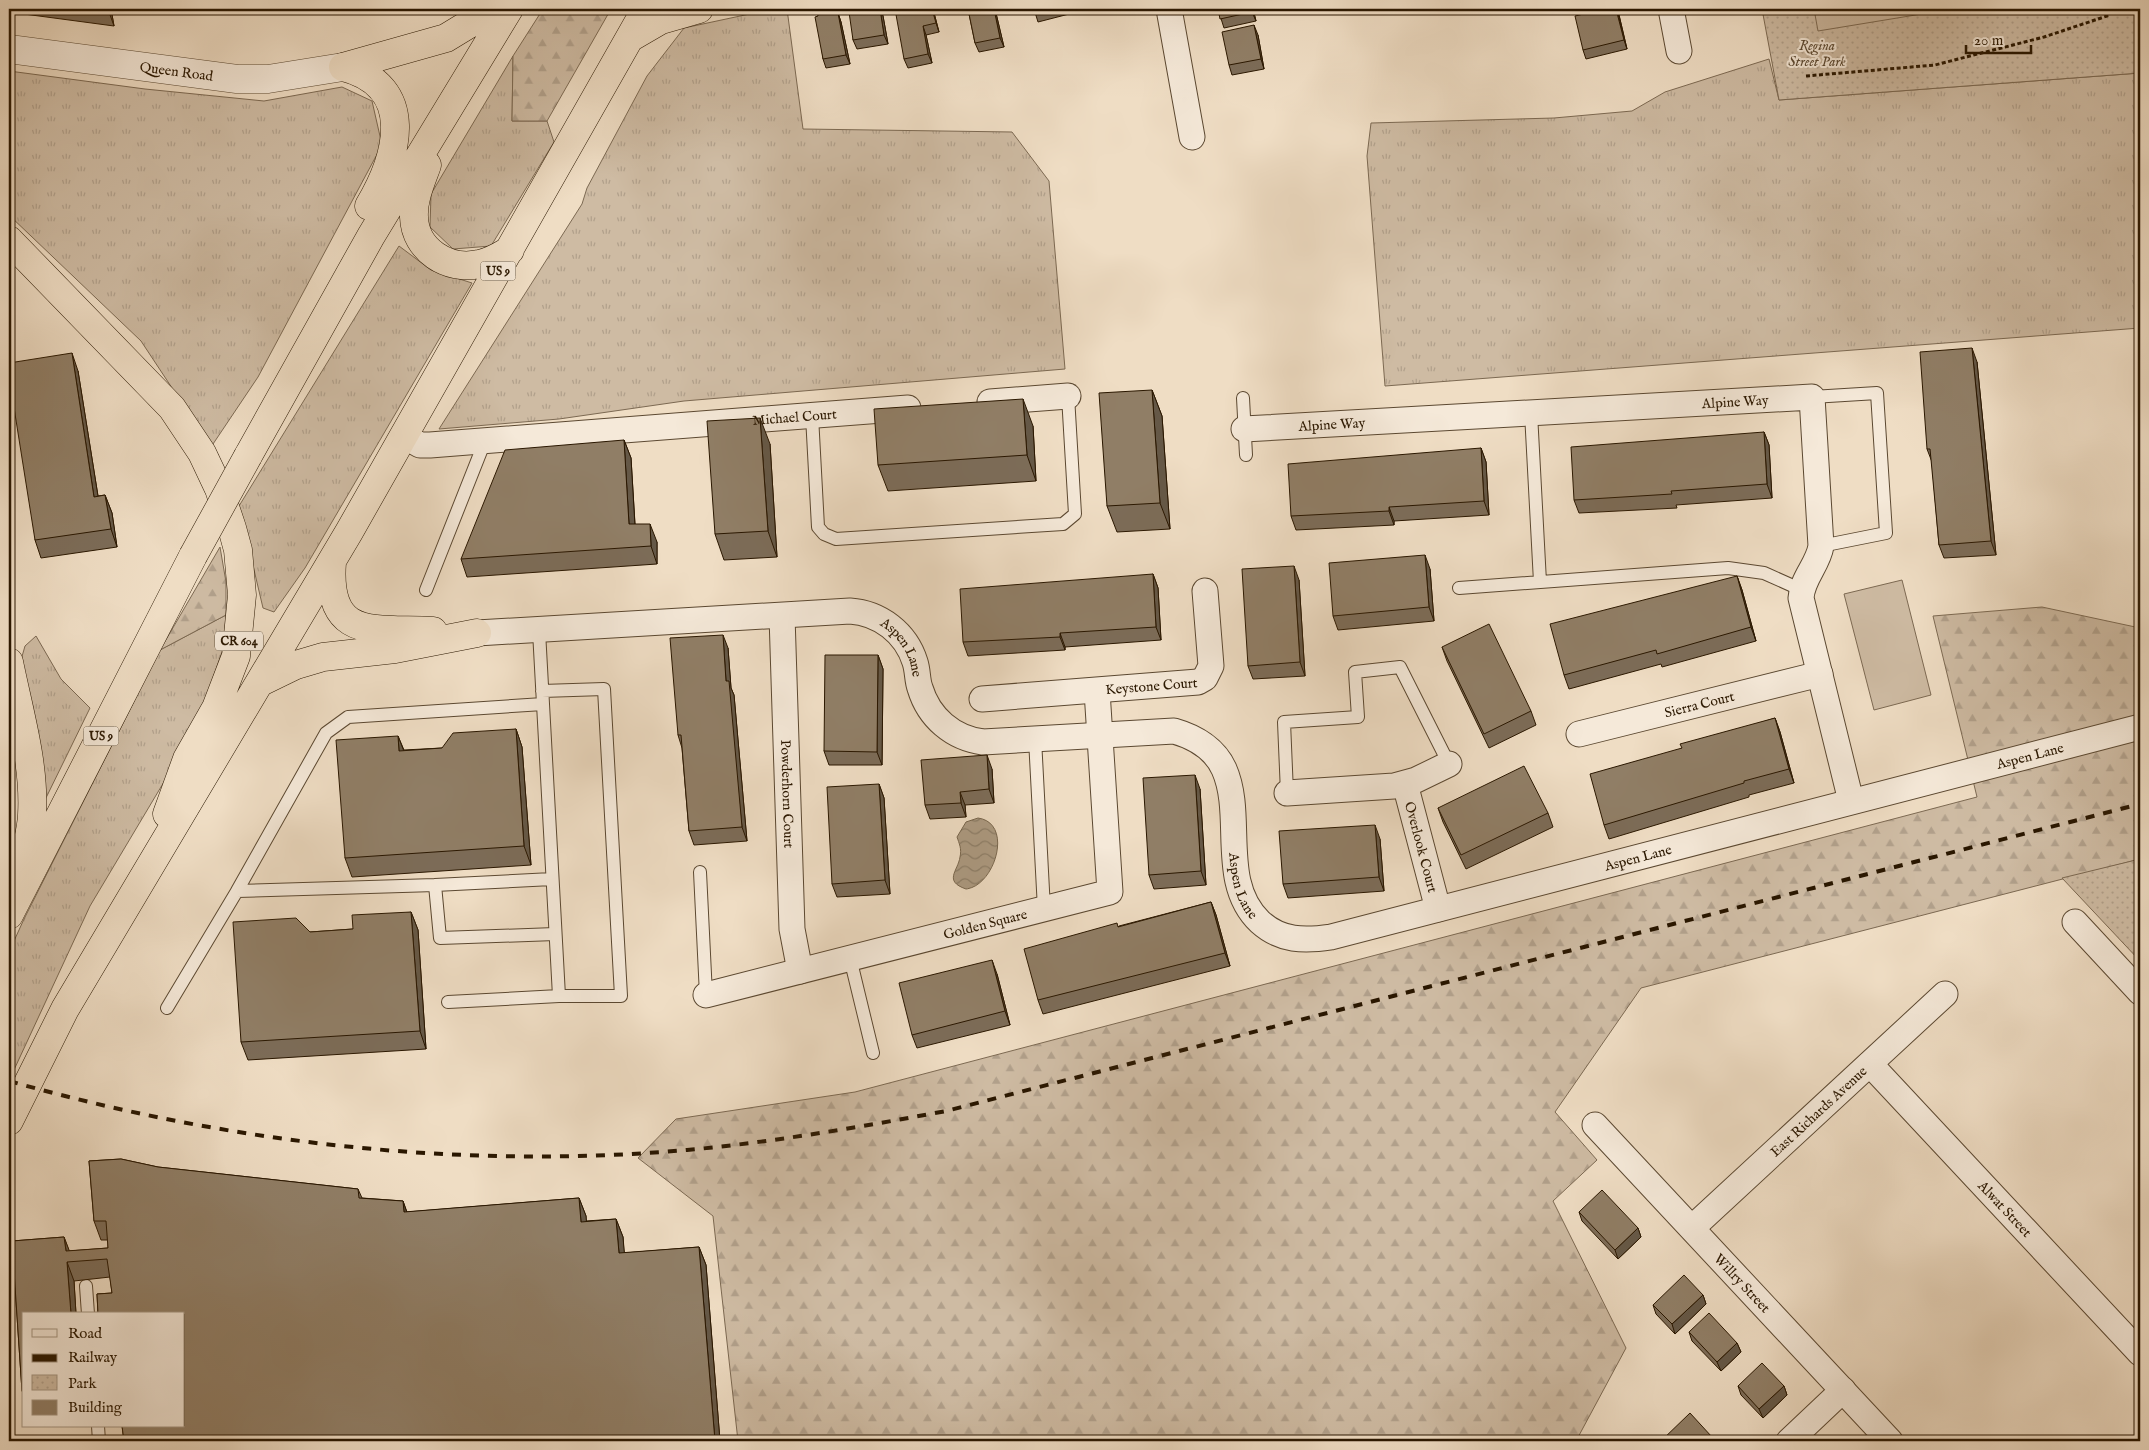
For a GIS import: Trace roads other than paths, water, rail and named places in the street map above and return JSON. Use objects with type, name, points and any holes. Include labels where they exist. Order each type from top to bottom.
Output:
[{"type":"highway","points":[[343,67],[446,38],[460,31],[483,9]]},
{"type":"highway","name":"US 9","points":[[9,915],[193,556],[248,456],[326,315],[509,9]]},
{"type":"highway","name":"US 9","points":[[9,1122],[65,1009],[332,562],[646,9]]},
{"type":"highway","points":[[630,38],[661,20],[699,9]]},
{"type":"highway","points":[[326,315],[363,216],[390,165],[395,139],[393,110],[384,93],[371,78],[343,67]]},
{"type":"highway","points":[[447,110],[416,195],[414,218],[419,239],[440,259],[459,265],[481,264],[510,250]]},
{"type":"highway","name":"CR 604","points":[[9,240],[160,394],[183,423],[202,453],[219,489],[238,550],[242,595],[236,656],[216,708],[186,759],[147,872]]},
{"type":"highway","points":[[332,562],[330,584],[336,607],[350,622],[360,627],[477,633]]},
{"type":"highway","points":[[259,683],[296,666],[323,657],[394,649],[477,633]]},
{"type":"highway","points":[[9,662],[29,765],[32,816],[26,850],[9,900]]},
{"type":"street","points":[[1169,9],[1192,136]]},
{"type":"street","points":[[1671,9],[1679,52]]},
{"type":"street","name":"Queen Road","points":[[9,49],[238,80],[268,79],[343,67]]},
{"type":"street","points":[[970,404],[1068,396]]},
{"type":"street","points":[[1812,398],[1821,546],[1817,561],[1802,590],[1802,607],[1851,802]]},
{"type":"street","name":"Alpine Way","points":[[1244,429],[1812,398]]},
{"type":"street","name":"Michael Court","points":[[404,436],[420,445],[430,446],[930,407]]},
{"type":"street","name":"Keystone Court","points":[[982,699],[1191,684],[1205,678],[1211,666],[1205,591]]},
{"type":"street","name":"Aspen Lane","points":[[477,633],[539,631],[850,611],[874,616],[896,631],[911,651],[923,698],[938,720],[958,736],[977,741],[1174,731],[1198,740],[1217,758],[1228,781],[1238,885],[1241,895],[1254,917],[1276,934],[1301,940],[1316,939],[1438,909],[2140,727]]},
{"type":"street","name":"Powderhorn Court","points":[[782,616],[792,929],[800,971]]},
{"type":"street","name":"Sierra Court","points":[[1579,734],[1820,674]]},
{"type":"street","name":"Keystone Court","points":[[1097,691],[1099,735]]},
{"type":"street","name":"Golden Square","points":[[706,994],[1110,892],[1099,735]]},
{"type":"street","name":"Overlook Court","points":[[1286,793],[1405,784],[1449,764]]},
{"type":"street","name":"Overlook Court","points":[[1405,784],[1438,909]]},
{"type":"street","points":[[2075,922],[2140,992]]},
{"type":"street","name":"East Richards Avenue","points":[[1692,1228],[1946,994]]},
{"type":"street","name":"Alwat Street","points":[[1870,1064],[2140,1353]]},
{"type":"street","name":"Willry Street","points":[[1595,1125],[1890,1441]]},
{"type":"street","points":[[1789,1441],[1843,1390]]},
{"type":"lane","points":[[1812,398],[1877,393],[1886,533],[1821,546]]},
{"type":"lane","points":[[812,416],[818,527],[824,534],[836,539],[1063,524],[1075,514],[1068,396]]},
{"type":"lane","points":[[1243,398],[1246,454]]},
{"type":"lane","points":[[1531,413],[1540,582]]},
{"type":"lane","points":[[426,590],[485,441]]},
{"type":"lane","points":[[1459,588],[1740,568],[1764,573],[1802,590]]},
{"type":"lane","points":[[539,631],[559,996]]},
{"type":"lane","points":[[1286,793],[1284,722],[1358,717],[1355,672],[1400,667],[1449,764]]},
{"type":"lane","points":[[167,1008],[237,891],[326,733],[348,717],[604,689],[621,996],[559,996],[448,1002]]},
{"type":"lane","points":[[1036,739],[1044,909]]},
{"type":"lane","points":[[700,872],[706,994]]},
{"type":"lane","points":[[237,891],[436,885],[552,879]]},
{"type":"lane","points":[[436,885],[440,938],[555,934]]},
{"type":"lane","points":[[850,958],[874,1053]]},
{"type":"lane","points":[[86,1286],[88,1312]]},
{"type":"lane","points":[[98,1428],[99,1441]]},
{"type":"water","points":[[978,818],[989,822],[995,831],[998,842],[996,854],[992,867],[985,877],[976,885],[966,889],[955,883],[953,879],[961,854],[957,837],[966,822]]},
{"type":"railway","points":[[9,1081],[92,1103],[175,1121],[345,1146],[430,1153],[516,1156],[602,1155],[687,1150],[752,1143],[946,1111],[2140,804]]},
{"type":"park label","name":"Regina Street Park","points":[[1817,54]]}]
